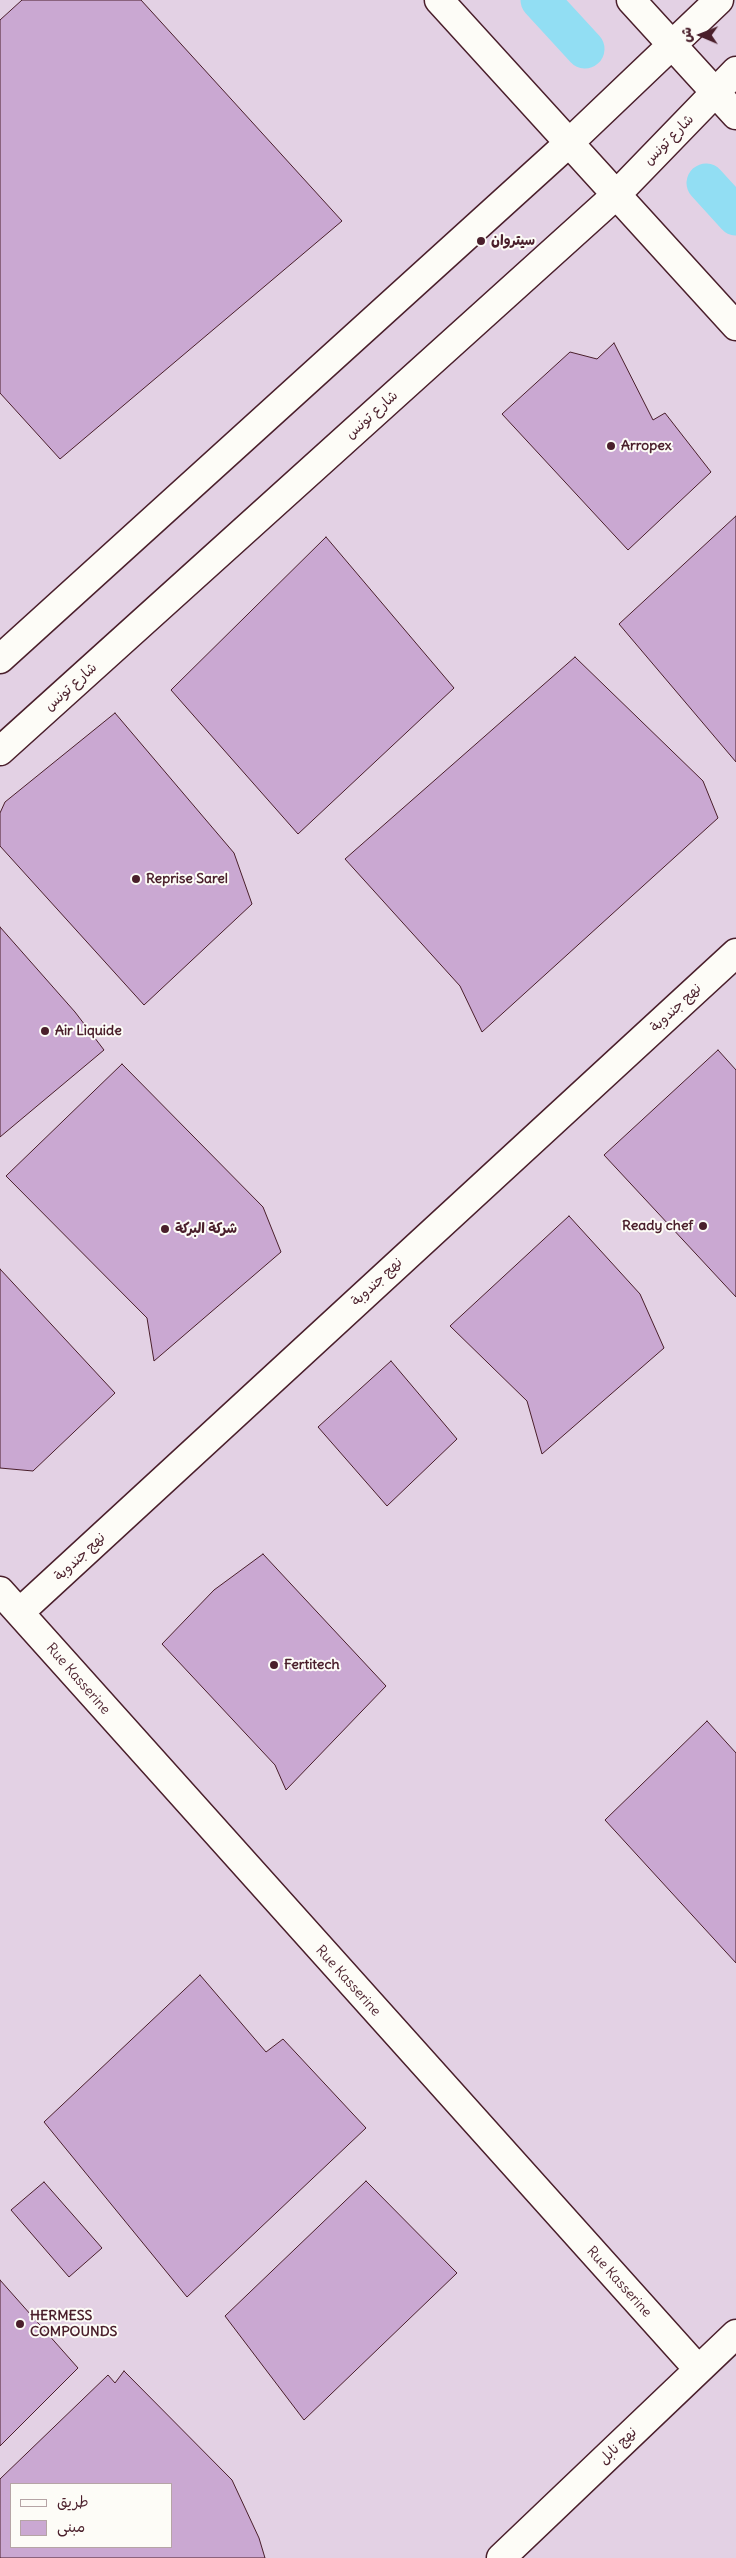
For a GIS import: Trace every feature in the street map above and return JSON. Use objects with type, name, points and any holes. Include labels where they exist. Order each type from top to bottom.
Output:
[{"type":"street","points":[[439,0],[570,142],[615,196],[736,326]]},
{"type":"street","points":[[631,0],[736,115]]},
{"type":"street","points":[[0,659],[570,142],[719,0]]},
{"type":"street","name":"شارع تونس","points":[[0,751],[615,196],[736,71]]},
{"type":"street","name":"نهج جندوبة","points":[[20,1612],[736,953]]},
{"type":"street","name":"Rue Kasserine","points":[[0,1591],[698,2369]]},
{"type":"street","name":"نهج نابل","points":[[501,2558],[736,2334]]},
{"type":"shaded area","points":[[0,0],[736,0],[736,2558],[0,2558]]},
{"type":"building","points":[[22,0],[141,0],[342,221],[60,459],[0,393],[0,20]]},
{"type":"building","name":"Arropex","points":[[614,343],[653,420],[665,413],[711,472],[628,550],[502,414],[570,352],[597,359]]},
{"type":"building","points":[[736,516],[736,762],[619,624]]},
{"type":"building","points":[[326,537],[454,688],[298,834],[171,690]]},
{"type":"building","points":[[575,657],[703,781],[718,818],[482,1032],[460,986],[345,859]]},
{"type":"building","name":"Reprise Sarel","points":[[115,713],[234,853],[252,904],[144,1005],[0,846],[0,813],[5,802]]},
{"type":"building","name":"Air Liquide","points":[[0,927],[75,1012],[104,1050],[0,1137]]},
{"type":"building","name":"Ready chef","points":[[718,1050],[736,1070],[736,1297],[604,1155]]},
{"type":"building","name":"شركة البركة","points":[[122,1064],[263,1207],[281,1252],[154,1361],[147,1318],[6,1176]]},
{"type":"building","points":[[569,1216],[640,1294],[664,1348],[542,1454],[527,1401],[450,1326]]},
{"type":"building","points":[[0,1269],[115,1393],[33,1471],[0,1468]]},
{"type":"building","points":[[391,1361],[457,1439],[387,1506],[318,1427]]},
{"type":"building","name":"Fertitech","points":[[263,1554],[386,1686],[286,1790],[275,1765],[162,1644],[214,1590]]},
{"type":"building","points":[[707,1721],[736,1753],[736,1963],[605,1820]]},
{"type":"building","points":[[200,1975],[266,2052],[283,2039],[366,2128],[187,2297],[44,2122]]},
{"type":"building","points":[[366,2181],[457,2273],[304,2420],[225,2316]]},
{"type":"building","points":[[44,2182],[102,2248],[69,2277],[11,2210]]},
{"type":"building","name":"HERMESS COMPOUNDS","points":[[0,2280],[78,2368],[0,2446]]},
{"type":"building","points":[[124,2371],[232,2480],[259,2538],[265,2558],[0,2558],[0,2479],[108,2375],[115,2383]]},
{"type":"waterway","points":[[540,0],[585,49]]},
{"type":"waterway","points":[[706,183],[736,216]]},
{"type":"place","name":"سيتروان","points":[[481,241]]},
{"type":"place","name":"Arropex","points":[[611,446]]},
{"type":"place","name":"Reprise Sarel","points":[[136,879]]},
{"type":"place","name":"Air Liquide","points":[[45,1031]]},
{"type":"place","name":"Ready chef","points":[[703,1226]]},
{"type":"place","name":"شركة البركة","points":[[165,1229]]},
{"type":"place","name":"Fertitech","points":[[274,1665]]},
{"type":"place","name":"HERMESS COMPOUNDS","points":[[20,2324]]}]
